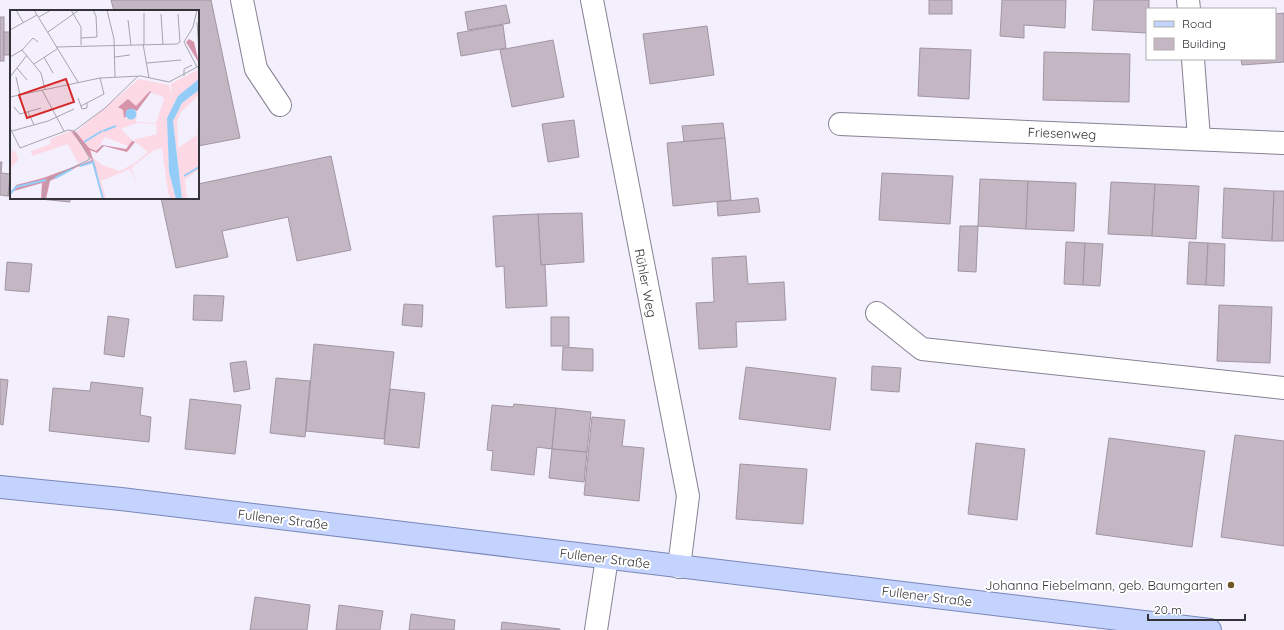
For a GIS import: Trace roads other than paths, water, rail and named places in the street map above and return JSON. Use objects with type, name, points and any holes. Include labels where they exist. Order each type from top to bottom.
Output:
[{"type":"main road","name":"Fullener Straße","points":[[0,487],[121,499],[1210,630]]},
{"type":"street","points":[[242,0],[256,69],[280,105]]},
{"type":"street","name":"Rühler Weg","points":[[592,0],[688,496],[679,567]]},
{"type":"street","points":[[1193,60],[1199,138]]},
{"type":"street","name":"Friesenweg","points":[[840,124],[1199,138],[1284,143]]},
{"type":"street","points":[[876,312],[922,349],[1284,388]]},
{"type":"street","points":[[596,630],[607,558]]},
{"type":"place","name":"Johanna Fiebelmann, geb. Baumgarten","points":[[1231,585]]}]
